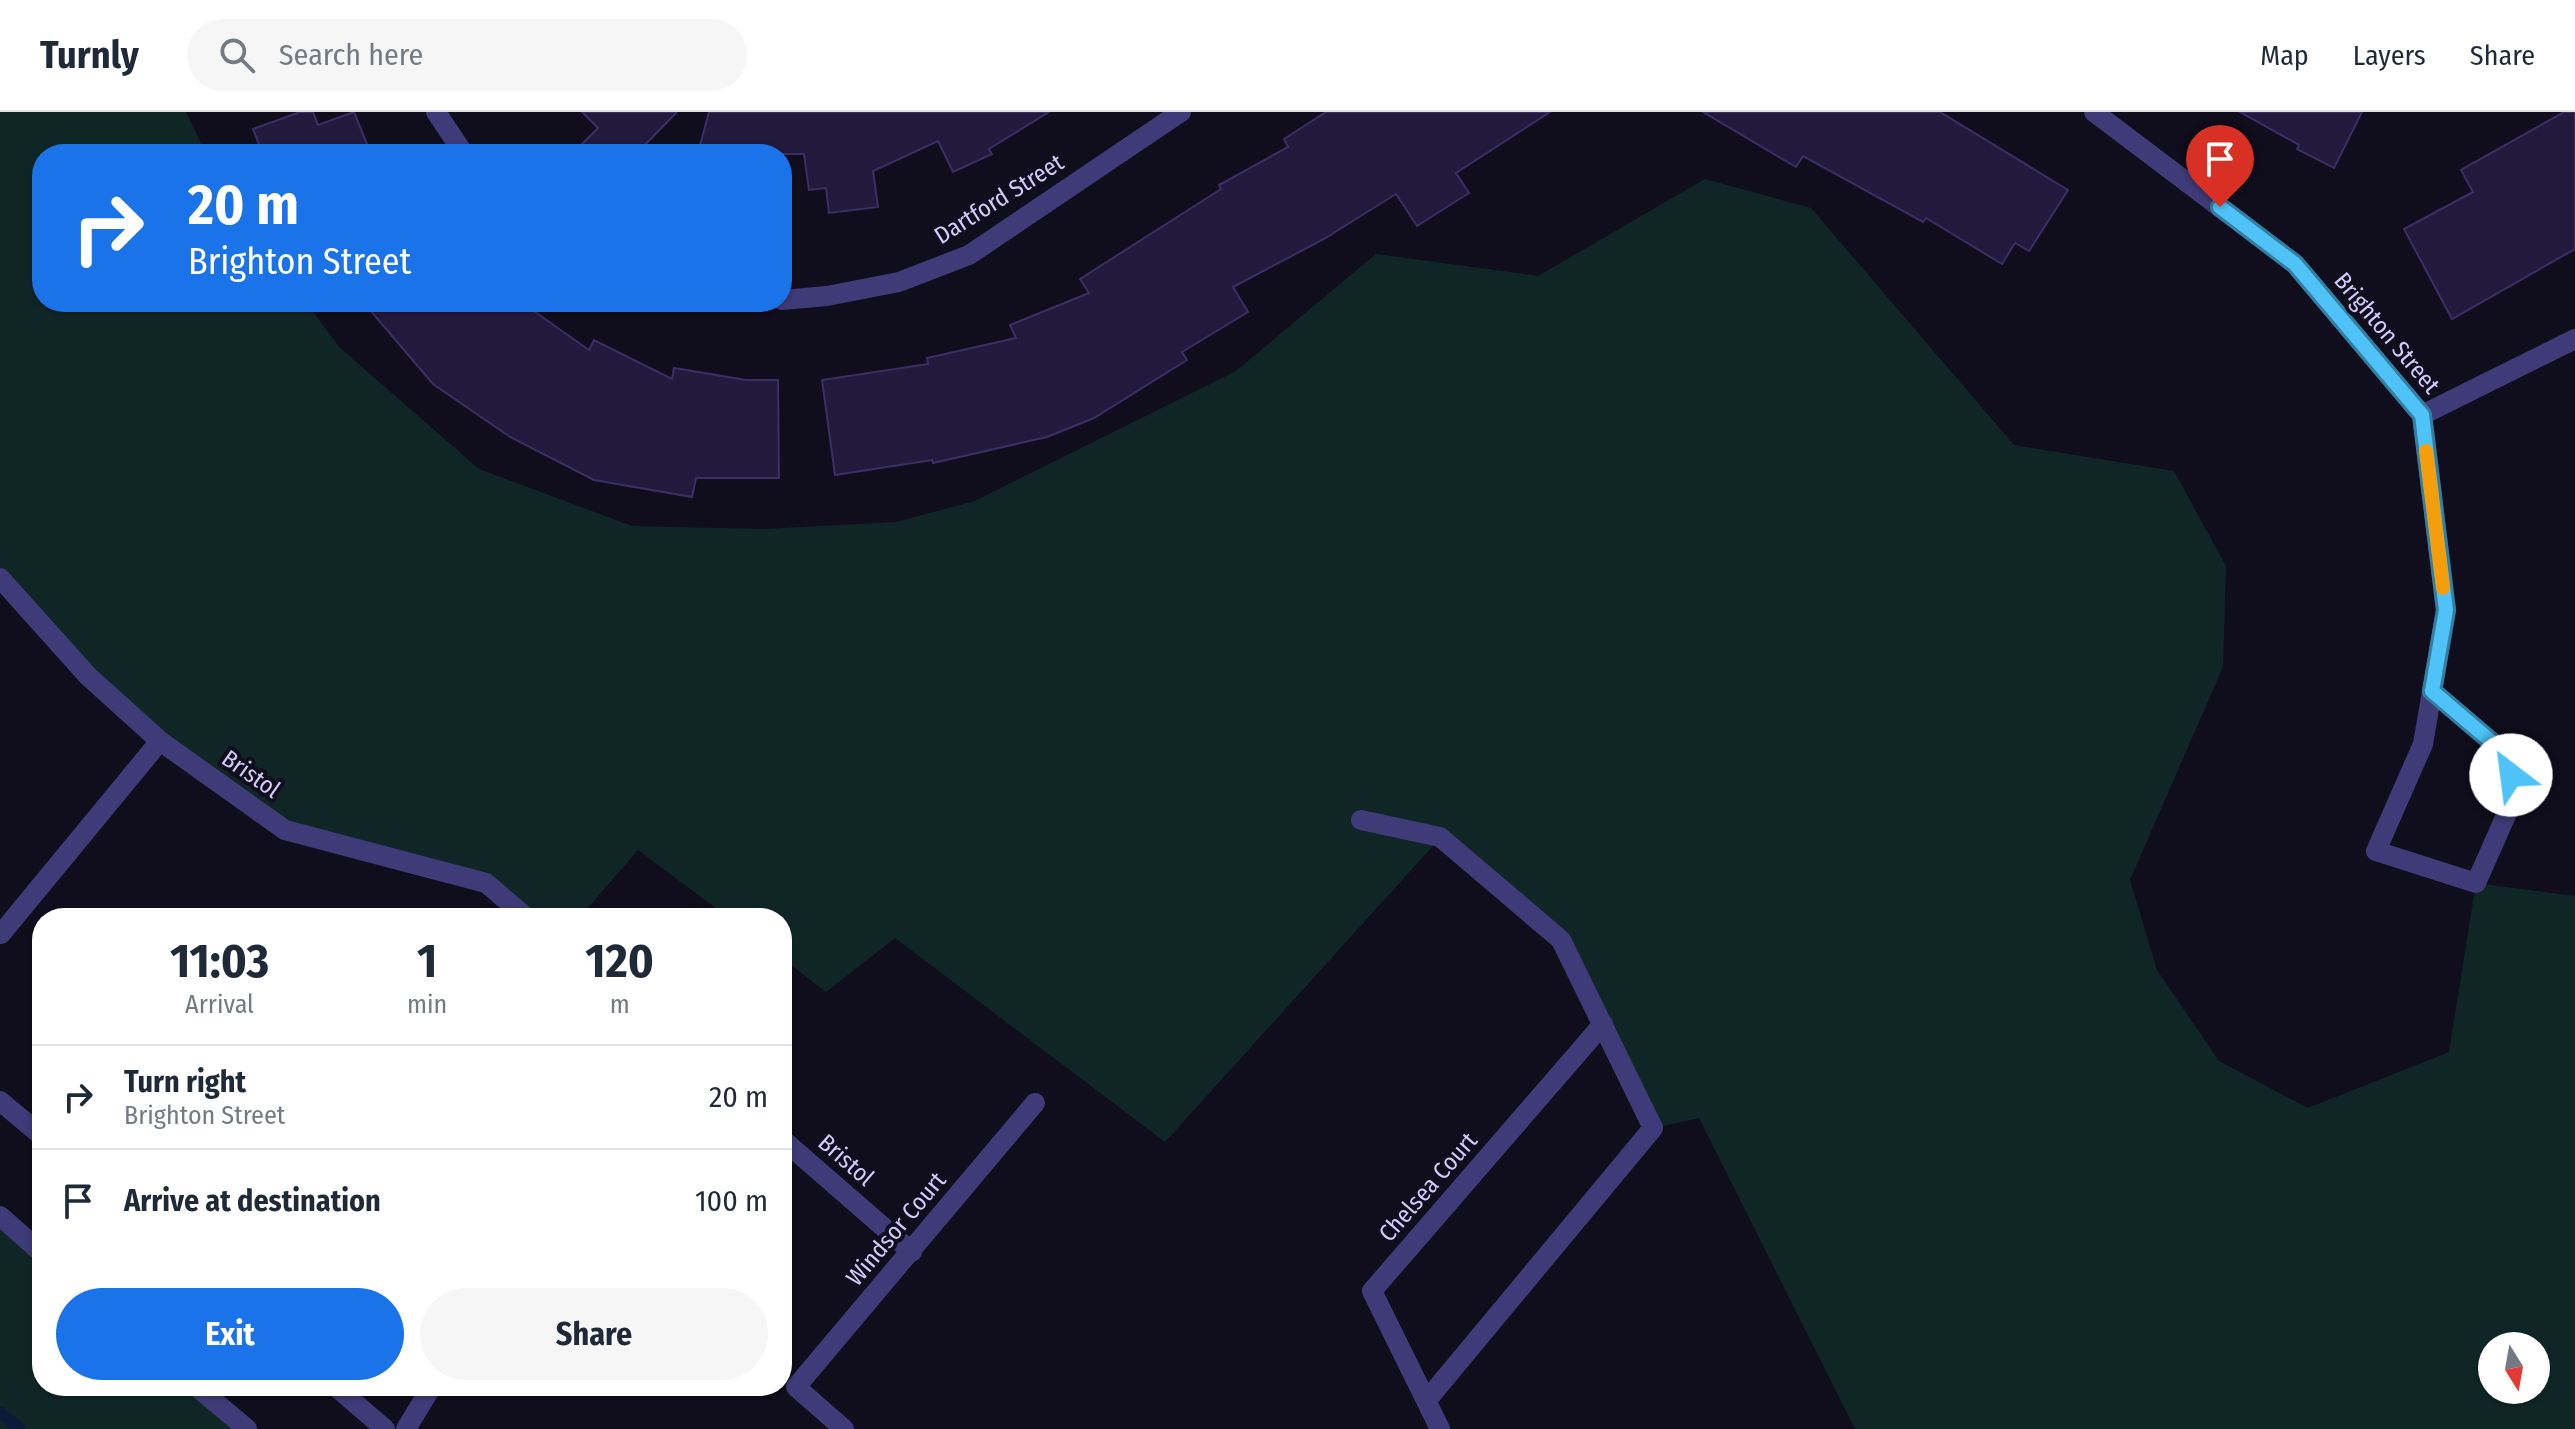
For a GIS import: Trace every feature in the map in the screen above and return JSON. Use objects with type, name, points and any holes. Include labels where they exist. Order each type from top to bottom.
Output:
[{"type":"street","points":[[436,112],[457,144]]},
{"type":"street","name":"Dartford Street","points":[[792,299],[839,294],[899,282],[969,255],[1181,112]]},
{"type":"street","name":"Brighton Street","points":[[2094,112],[2295,264],[2422,415],[2446,610],[2432,691],[2423,744],[2376,851],[2476,883],[2515,795],[2507,755],[2432,691]]},
{"type":"street","points":[[2422,415],[2575,339]]},
{"type":"street","name":"Bristol","points":[[0,578],[88,676],[160,741],[285,830],[486,883],[515,908]]},
{"type":"street","points":[[1,934],[160,741]]},
{"type":"street","points":[[1361,820],[1440,837],[1561,940],[1653,1128],[1427,1400]]},
{"type":"street","name":"Chelsea Court","points":[[1440,1429],[1372,1291],[1603,1024]]},
{"type":"street","points":[[0,1101],[32,1128]]},
{"type":"street","name":"Windsor Court","points":[[844,1429],[796,1387],[1035,1103]]},
{"type":"street","name":"Bristol","points":[[792,1148],[912,1252]]},
{"type":"street","points":[[0,1216],[32,1244]]},
{"type":"street","points":[[208,1396],[247,1429]]},
{"type":"street","points":[[347,1396],[385,1429]]},
{"type":"street","points":[[406,1429],[426,1396]]},
{"type":"green space","points":[[0,112],[186,112],[201,144],[32,144],[32,312],[313,312],[339,347],[479,469],[632,526],[764,529],[896,522],[975,501],[1236,371],[1376,254],[1538,276],[1705,179],[1811,208],[2014,445],[2174,471],[2226,566],[2223,667],[2130,880],[2157,970],[2219,1061],[2308,1108],[2449,1052],[2476,883],[2575,896],[2575,1429],[1855,1429],[1699,1118],[1653,1128],[1561,941],[1441,837],[1165,1142],[895,938],[826,992],[792,966],[792,908],[716,908],[638,850],[588,908],[515,908],[486,883],[285,830],[160,741],[0,578]]},
{"type":"green space","points":[[0,1216],[32,1244],[32,1396],[208,1396],[247,1429],[0,1429]]},
{"type":"building","points":[[300,112],[313,112],[318,125],[354,112],[367,144],[259,144],[253,129]]},
{"type":"building","points":[[582,112],[677,112],[646,144],[582,144],[598,128]]},
{"type":"building","points":[[709,112],[1049,112],[989,149],[992,154],[953,172],[938,141],[873,171],[878,207],[829,213],[826,188],[809,190],[804,154],[792,154],[792,144],[700,144]]},
{"type":"building","points":[[1326,112],[1550,112],[1456,173],[1469,193],[1417,226],[1396,194],[1324,239],[1233,287],[1248,312],[1182,352],[1187,360],[1094,418],[1047,437],[933,463],[932,460],[835,475],[822,380],[928,364],[927,358],[1016,338],[1010,325],[1089,293],[1080,279],[1221,189],[1219,185],[1288,147],[1284,139]]},
{"type":"building","points":[[1703,112],[1940,112],[2068,190],[2029,251],[2015,243],[2002,264],[1926,218],[1923,222],[1803,156],[1796,167]]},
{"type":"building","points":[[2240,112],[2362,112],[2334,168],[2297,149],[2299,145]]},
{"type":"building","points":[[2564,112],[2575,112],[2575,249],[2452,319],[2404,229],[2473,192],[2461,170]]},
{"type":"building","points":[[372,312],[535,312],[589,350],[594,340],[672,379],[674,368],[746,380],[778,380],[779,478],[696,478],[692,497],[594,480],[510,437],[433,384]]},
{"type":"waterway","points":[[0,1412],[20,1429]]},
{"type":"slow traffic","points":[[2426,451],[2443,588]]},
{"type":"route","points":[[2220,207],[2295,264],[2422,415],[2446,610],[2432,691],[2507,755],[2511,775]]}]
